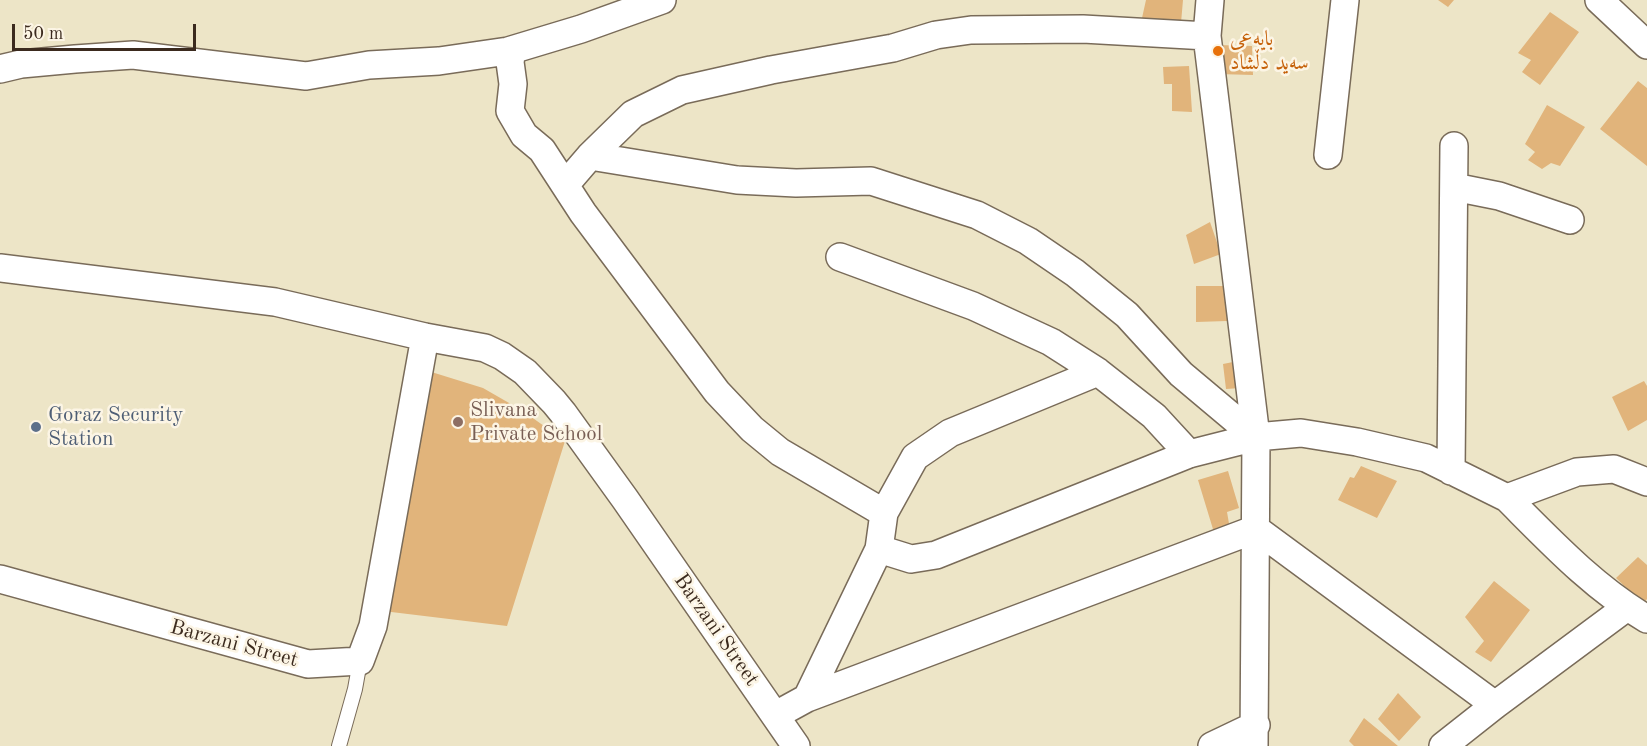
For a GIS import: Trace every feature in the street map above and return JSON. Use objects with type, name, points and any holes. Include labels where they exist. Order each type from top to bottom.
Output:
[{"type":"street","points":[[0,69],[21,64],[133,56],[306,76],[369,65],[439,61],[512,50],[581,29],[662,0]]},
{"type":"street","points":[[1210,0],[1207,36],[1256,437],[1255,735],[1212,746]]},
{"type":"street","points":[[1328,155],[1345,0]]},
{"type":"street","points":[[1599,0],[1647,45]]},
{"type":"street","points":[[565,185],[590,156],[633,114],[682,90],[771,70],[893,48],[936,35],[971,30],[1083,29],[1207,36]]},
{"type":"street","points":[[512,50],[510,62],[513,84],[510,111],[524,135],[542,150],[583,213],[717,392],[752,429],[780,452],[884,513]]},
{"type":"street","points":[[1451,471],[1454,146]]},
{"type":"street","points":[[590,156],[737,180],[796,183],[871,181],[977,215],[1028,241],[1075,273],[1127,315],[1181,374],[1256,437]]},
{"type":"street","points":[[1454,187],[1499,196],[1570,220]]},
{"type":"street","points":[[840,257],[974,306],[1051,342],[1098,372],[1154,416],[1189,454]]},
{"type":"street","name":"Barzani Street","points":[[0,268],[275,302],[425,337],[485,348],[502,356],[525,372],[554,402],[625,499],[776,716],[791,744]]},
{"type":"street","points":[[360,661],[373,626],[425,337]]},
{"type":"street","points":[[807,698],[879,549],[884,513],[915,457],[950,433],[1098,372]]},
{"type":"street","points":[[879,549],[911,559],[936,555],[1189,454],[1256,437],[1301,433],[1357,442],[1426,458],[1507,498],[1560,551],[1637,613],[1495,705],[1443,746]]},
{"type":"street","points":[[1507,498],[1577,472],[1614,469],[1647,482]]},
{"type":"street","points":[[776,716],[807,698],[1256,529]]},
{"type":"street","points":[[1256,529],[1495,705]]},
{"type":"street","name":"Barzani Street","points":[[0,579],[309,664],[360,661]]},
{"type":"lane","points":[[339,746],[355,689],[360,661]]},
{"type":"building","points":[[1146,0],[1183,0],[1181,23],[1142,18]]},
{"type":"building","points":[[1438,0],[1454,0],[1448,7]]},
{"type":"building","points":[[1550,12],[1579,32],[1540,85],[1522,72],[1531,60],[1518,53]]},
{"type":"building","points":[[1218,45],[1252,46],[1253,75],[1218,74]]},
{"type":"building","points":[[1189,66],[1192,112],[1172,111],[1172,84],[1164,84],[1163,67]]},
{"type":"building","points":[[1638,81],[1647,88],[1647,166],[1600,129]]},
{"type":"building","points":[[1547,105],[1585,127],[1560,166],[1551,163],[1542,169],[1528,160],[1535,152],[1525,144]]},
{"type":"building","points":[[1210,222],[1221,254],[1194,264],[1186,235]]},
{"type":"building","points":[[1196,286],[1226,286],[1227,321],[1196,322]]},
{"type":"building","points":[[1238,361],[1241,388],[1226,389],[1223,364]]},
{"type":"building","name":"Slivana Private School","points":[[425,370],[483,388],[523,411],[565,441],[507,626],[383,611]]},
{"type":"building","points":[[1644,381],[1647,386],[1647,420],[1628,431],[1612,397]]},
{"type":"building","points":[[1361,466],[1397,481],[1377,518],[1338,500],[1350,477],[1354,478]]},
{"type":"building","points":[[1228,471],[1239,508],[1227,512],[1231,535],[1216,539],[1198,480]]},
{"type":"building","points":[[1638,557],[1647,565],[1647,599],[1643,604],[1616,578]]},
{"type":"building","points":[[1494,581],[1530,610],[1491,662],[1475,652],[1484,641],[1465,617]]},
{"type":"building","points":[[1398,693],[1421,717],[1399,741],[1378,719]]},
{"type":"building","points":[[1364,718],[1398,746],[1354,746],[1349,741]]},
{"type":"place","name":"بایەعی سەید دڵشاد","points":[[1218,51]]},
{"type":"place","name":"Slivana Private School","points":[[458,422]]},
{"type":"place","name":"Goraz Security Station","points":[[36,427]]}]
